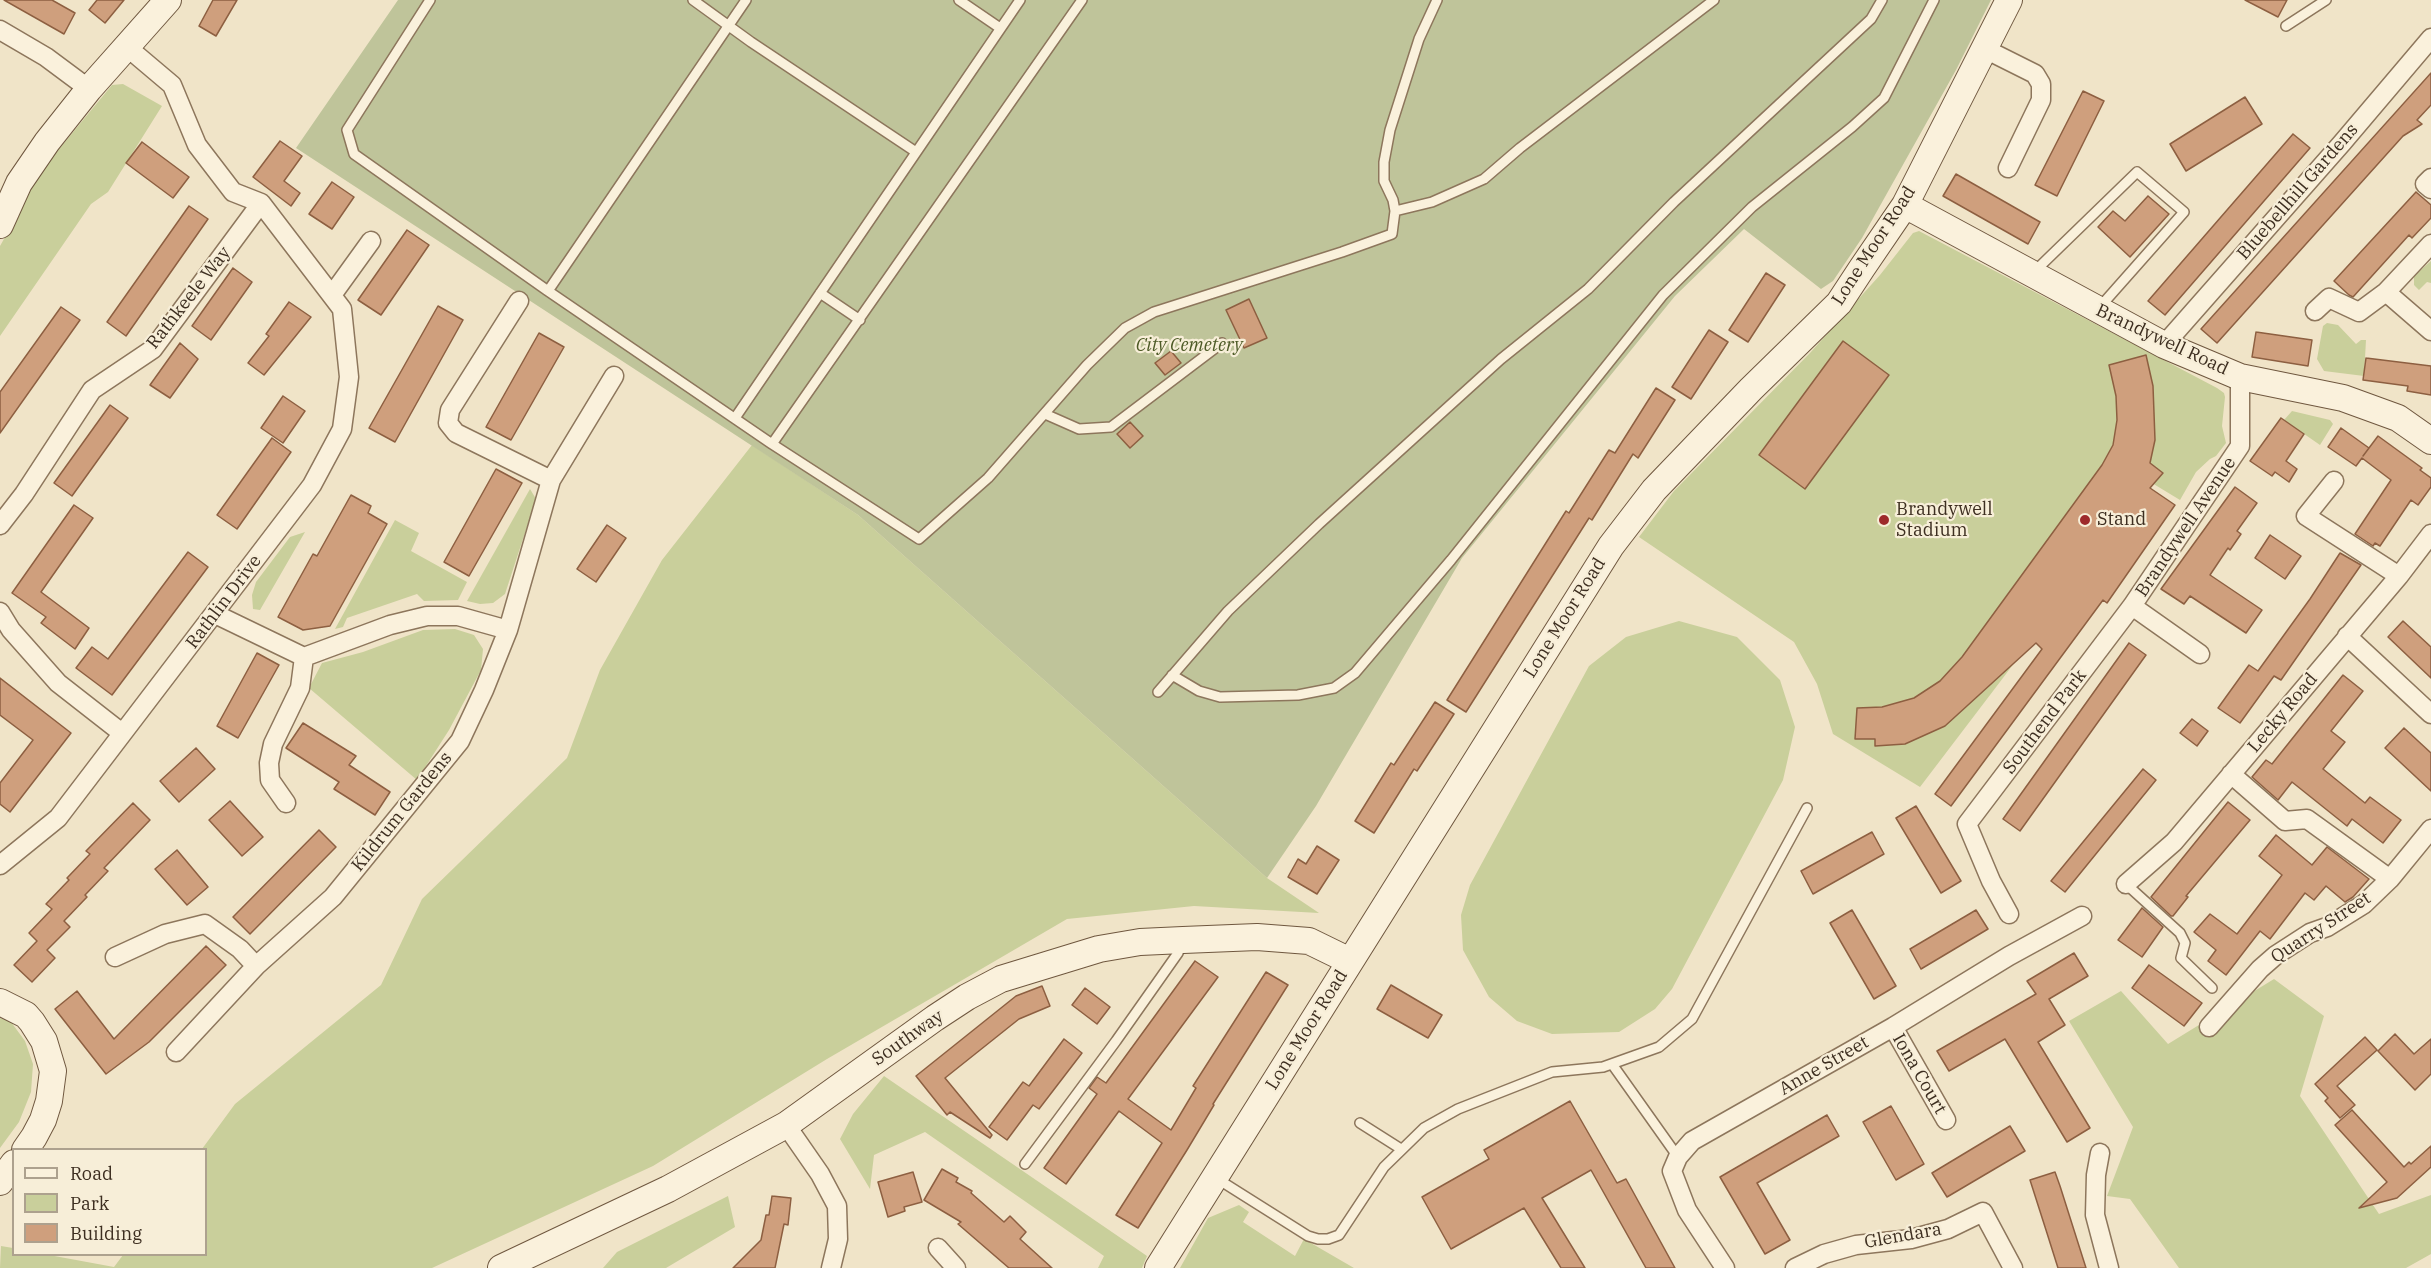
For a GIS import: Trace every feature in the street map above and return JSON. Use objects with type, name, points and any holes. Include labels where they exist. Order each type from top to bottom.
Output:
[{"type":"street","points":[[0,225],[19,183],[47,142],[89,89],[168,0]]},
{"type":"street","name":"Lone Moor Road","points":[[1158,1268],[1611,546],[1654,490],[1751,389],[1839,303],[1905,205],[2009,0]]},
{"type":"street","points":[[0,30],[46,57],[89,89]]},
{"type":"street","name":"Bluebellhill Gardens","points":[[2164,345],[2431,38]]},
{"type":"street","points":[[127,47],[172,85],[197,144],[232,192],[261,203]]},
{"type":"street","points":[[1986,49],[2035,74],[2041,84],[2041,100],[2008,168]]},
{"type":"street","points":[[2431,178],[2425,184],[2431,189]]},
{"type":"street","name":"Rathlin Drive","points":[[0,865],[58,818],[122,733],[133,723],[312,485],[342,429],[349,376],[342,309],[261,203]]},
{"type":"street","name":"Rathkeele Way","points":[[0,525],[92,390],[153,349],[261,203]]},
{"type":"street","name":"Brandywell Road","points":[[1905,205],[2164,345],[2240,376],[2343,398],[2398,418],[2431,441]]},
{"type":"street","points":[[332,295],[371,241]]},
{"type":"street","points":[[2315,311],[2329,298],[2359,312],[2386,292],[2431,244]]},
{"type":"street","points":[[2386,292],[2431,331]]},
{"type":"street","points":[[519,301],[450,410],[448,423],[456,433],[551,480]]},
{"type":"street","name":"Kildrum Gardens","points":[[176,1052],[256,966],[333,897],[460,741],[508,630],[551,480],[614,376]]},
{"type":"street","name":"Brandywell Avenue","points":[[2132,606],[2240,446],[2240,376]]},
{"type":"street","points":[[2334,481],[2306,516],[2399,576]]},
{"type":"street","name":"Lecky Road","points":[[2127,884],[2174,842],[2399,576],[2431,534]]},
{"type":"street","points":[[2132,606],[2200,654]]},
{"type":"street","name":"Southend Park","points":[[2009,914],[1991,881],[1967,824],[2132,606]]},
{"type":"street","points":[[0,612],[11,630],[58,683],[122,733]]},
{"type":"street","points":[[215,614],[304,657],[390,625],[427,616],[458,616],[508,630]]},
{"type":"street","points":[[2348,636],[2431,714]]},
{"type":"street","points":[[286,803],[270,780],[268,763],[273,744],[300,688],[304,657]]},
{"type":"street","points":[[2231,774],[2285,821],[2307,819],[2390,879]]},
{"type":"street","name":"Quarry Street","points":[[2209,1027],[2260,969],[2276,955],[2310,933],[2327,927],[2364,904],[2390,879],[2431,829]]},
{"type":"street","name":"Anne Street","points":[[1678,1157],[1692,1141],[1893,1027],[2009,956],[2082,916]]},
{"type":"street","points":[[115,957],[165,934],[205,924],[240,949],[256,966]]},
{"type":"street","name":"Southway","points":[[501,1268],[668,1189],[786,1125],[935,1018],[967,997],[1001,979],[1099,949],[1140,942],[1257,937],[1309,941],[1350,961]]},
{"type":"street","points":[[0,1002],[26,1015],[32,1022],[44,1041],[53,1071],[49,1101],[43,1120],[26,1148]]},
{"type":"street","name":"Iona Court","points":[[1893,1027],[1946,1120]]},
{"type":"street","points":[[786,1125],[820,1174],[837,1206],[838,1239],[831,1268]]},
{"type":"street","points":[[2100,1153],[2096,1175],[2095,1215],[2109,1268]]},
{"type":"street","points":[[1678,1157],[1672,1171],[1683,1200],[1725,1268]]},
{"type":"street","points":[[0,1182],[12,1166]]},
{"type":"street","name":"Glendara","points":[[1795,1268],[1827,1261],[1856,1245],[1911,1239],[1948,1229],[1983,1212],[2013,1268]]},
{"type":"street","points":[[938,1248],[956,1268]]},
{"type":"lane","points":[[430,0],[347,130],[354,154],[548,291],[772,444],[919,539],[988,478],[1087,365],[1125,328],[1154,312],[1392,234],[1395,211],[1393,200],[1384,181],[1384,162],[1390,130],[1419,39],[1437,0]]},
{"type":"lane","points":[[693,0],[916,152]]},
{"type":"lane","points":[[548,291],[746,0]]},
{"type":"lane","points":[[959,0],[1000,28]]},
{"type":"lane","points":[[735,418],[1020,0]]},
{"type":"lane","points":[[772,444],[1082,0]]},
{"type":"lane","points":[[1429,0],[1431,10]]},
{"type":"lane","points":[[1395,211],[1432,202],[1484,179],[1520,148],[1714,0]]},
{"type":"lane","points":[[1158,692],[1228,611],[1319,524],[1501,358],[1588,289],[1674,202],[1870,19],[1882,0]]},
{"type":"lane","points":[[1172,675],[1199,691],[1220,697],[1298,695],[1334,688],[1355,673],[1459,551],[1664,295],[1752,207],[1852,127],[1884,98],[1934,0]]},
{"type":"lane","points":[[2286,26],[2319,1]]},
{"type":"lane","points":[[2032,274],[2137,172],[2184,212],[2097,310]]},
{"type":"lane","points":[[820,293],[860,320]]},
{"type":"lane","points":[[1045,414],[1079,429],[1111,427],[1222,343]]},
{"type":"lane","points":[[1214,1177],[1308,1236],[1328,1239],[1342,1231],[1384,1167],[1424,1128],[1499,1092],[1552,1072],[1603,1067],[1659,1047],[1692,1019],[1807,808]]},
{"type":"lane","points":[[2127,884],[2180,933],[2185,943],[2181,958],[2212,988]]},
{"type":"lane","points":[[1025,1164],[1116,1041],[1178,953],[1183,940]]},
{"type":"lane","points":[[1612,1064],[1678,1157]]},
{"type":"lane","points":[[1360,1123],[1401,1149]]},
{"type":"green space","name":"City Cemetery","points":[[398,0],[1991,0],[1956,70],[1862,238],[1833,281],[1821,289],[1744,229],[1675,296],[1462,558],[1316,806],[1267,878],[858,515],[296,148]]},
{"type":"green space","points":[[123,84],[162,106],[108,192],[91,204],[0,336],[0,246],[40,172],[112,85]]},
{"type":"green space","name":"Brandywell Stadium","points":[[1919,231],[2217,388],[2224,393],[2225,397],[2222,426],[2226,443],[2216,456],[2196,472],[2180,500],[2147,480],[2006,674],[1920,787],[1833,734],[1817,684],[1794,642],[1639,537],[1674,491],[1810,353],[1880,275],[1913,233]]},
{"type":"green space","points":[[2431,261],[2431,283],[2427,282],[2419,290],[2414,285],[2414,276]]},
{"type":"green space","points":[[2327,323],[2338,325],[2356,344],[2361,340],[2366,340],[2364,376],[2324,371],[2317,359],[2323,326]]},
{"type":"green space","points":[[2292,411],[2330,420],[2333,424],[2320,445],[2284,420]]},
{"type":"green space","points":[[752,445],[858,515],[1267,878],[1319,913],[1194,906],[1067,919],[827,1059],[653,1166],[432,1268],[0,1268],[1,1246],[12,1248],[12,1256],[54,1256],[114,1267],[122,1256],[207,1256],[207,1148],[203,1148],[235,1104],[381,985],[422,899],[567,758],[600,670],[662,560]]},
{"type":"green space","points":[[530,489],[536,499],[505,594],[493,603],[480,604],[467,601]]},
{"type":"green space","points":[[395,520],[419,533],[411,551],[467,582],[458,600],[424,601],[417,594],[347,618],[343,627],[335,629]]},
{"type":"green space","points":[[305,532],[260,610],[253,609],[252,595],[256,582],[290,537]]},
{"type":"green space","points":[[1679,621],[1737,637],[1780,680],[1795,727],[1783,780],[1672,989],[1655,1009],[1619,1032],[1552,1034],[1517,1021],[1489,997],[1463,950],[1461,915],[1470,885],[1589,666],[1626,637]]},
{"type":"green space","points":[[455,629],[474,635],[483,649],[481,670],[449,730],[417,780],[309,688],[322,663],[363,652],[423,630]]},
{"type":"green space","points":[[2274,979],[2324,1016],[2300,1096],[2379,1214],[2431,1195],[2431,1254],[2406,1268],[2179,1268],[2130,1199],[2107,1196],[2133,1127],[2069,1021],[2121,991],[2168,1044]]},
{"type":"green space","points":[[0,1018],[11,1022],[25,1041],[33,1064],[31,1092],[19,1122],[0,1148]]},
{"type":"green space","points":[[884,1076],[1147,1256],[1142,1268],[1098,1268],[1104,1256],[925,1132],[874,1155],[870,1189],[840,1139],[853,1114]]},
{"type":"green space","points":[[728,1196],[735,1227],[666,1268],[603,1268],[617,1252]]},
{"type":"green space","points":[[1239,1205],[1249,1212],[1243,1222],[1295,1256],[1304,1239],[1354,1268],[1180,1268],[1208,1218]]},
{"type":"building","points":[[4,0],[52,0],[75,13],[64,34]]},
{"type":"building","points":[[97,0],[124,0],[105,23],[89,10]]},
{"type":"building","points":[[213,0],[237,0],[216,36],[199,26]]},
{"type":"building","points":[[2245,0],[2287,0],[2278,17]]},
{"type":"building","points":[[2431,73],[2431,105],[2417,120],[2422,124],[2403,136],[2217,343],[2201,329]]},
{"type":"building","points":[[2083,91],[2104,101],[2057,196],[2035,185]]},
{"type":"building","points":[[2245,97],[2262,124],[2186,171],[2170,144]]},
{"type":"building","points":[[2293,134],[2310,148],[2165,315],[2148,301]]},
{"type":"building","points":[[280,141],[302,156],[284,181],[300,193],[291,206],[253,177]]},
{"type":"building","points":[[142,142],[189,177],[173,198],[126,163]]},
{"type":"building","points":[[1956,174],[2040,222],[2028,244],[1943,196]]},
{"type":"building","points":[[332,182],[354,197],[332,229],[309,214]]},
{"type":"building","points":[[2416,192],[2431,205],[2431,218],[2412,238],[2409,235],[2353,297],[2349,295],[2334,281]]},
{"type":"building","points":[[2148,196],[2169,214],[2130,257],[2098,227],[2113,211],[2125,221]]},
{"type":"building","points":[[189,206],[208,219],[126,336],[107,322]]},
{"type":"building","points":[[407,230],[429,245],[381,315],[358,300]]},
{"type":"building","points":[[233,268],[252,282],[211,340],[192,326]]},
{"type":"building","points":[[1766,273],[1785,285],[1748,342],[1729,330]]},
{"type":"building","points":[[1249,299],[1267,338],[1244,348],[1226,310]]},
{"type":"building","points":[[289,302],[311,317],[264,375],[248,363],[269,336],[266,334]]},
{"type":"building","points":[[438,306],[463,320],[395,442],[369,428]]},
{"type":"building","points":[[61,307],[80,320],[0,433],[0,392]]},
{"type":"building","points":[[1709,330],[1728,342],[1691,399],[1672,387]]},
{"type":"building","points":[[2256,332],[2312,340],[2308,366],[2252,357]]},
{"type":"building","points":[[539,333],[564,347],[511,440],[486,427]]},
{"type":"building","points":[[1843,341],[1889,375],[1805,489],[1759,455]]},
{"type":"building","points":[[180,343],[198,359],[170,398],[150,385]]},
{"type":"building","points":[[1171,351],[1181,363],[1165,375],[1155,363]]},
{"type":"building","points":[[2146,355],[2153,386],[2155,440],[2150,463],[2163,473],[2150,488],[2175,505],[2107,603],[2103,600],[1951,806],[1935,794],[2042,649],[2036,643],[1945,726],[1905,744],[1875,746],[1875,739],[1855,739],[1857,708],[1882,707],[1914,698],[1940,681],[1962,657],[2102,465],[2113,445],[2117,420],[2116,396],[2109,365]]},
{"type":"building","points":[[2366,358],[2431,366],[2431,395],[2407,391],[2408,386],[2363,380]]},
{"type":"building","points":[[1656,388],[1675,400],[1638,458],[1633,454],[1592,520],[1589,518],[1466,712],[1447,700],[1566,511],[1569,513],[1609,450],[1615,453]]},
{"type":"building","points":[[283,396],[305,411],[283,443],[261,428]]},
{"type":"building","points":[[110,405],[128,418],[72,496],[54,483]]},
{"type":"building","points":[[2281,418],[2304,434],[2286,461],[2297,469],[2289,482],[2275,472],[2272,476],[2250,461]]},
{"type":"building","points":[[1130,422],[1143,436],[1130,448],[1117,434]]},
{"type":"building","points":[[2341,428],[2369,448],[2378,436],[2422,468],[2420,470],[2431,478],[2431,487],[2418,505],[2411,500],[2380,546],[2375,543],[2373,546],[2355,534],[2391,480],[2362,458],[2356,466],[2328,447]]},
{"type":"building","points":[[272,438],[291,452],[237,529],[217,515]]},
{"type":"building","points":[[496,469],[522,483],[469,576],[444,562]]},
{"type":"building","points":[[2235,487],[2257,503],[2237,531],[2241,534],[2230,550],[2228,548],[2210,575],[2262,610],[2246,633],[2190,596],[2184,604],[2161,589]]},
{"type":"building","points":[[351,495],[371,506],[368,513],[387,524],[330,626],[303,630],[278,617],[313,554],[317,556]]},
{"type":"building","points":[[74,505],[93,518],[41,592],[89,628],[75,649],[41,623],[46,617],[12,593]]},
{"type":"building","points":[[607,525],[626,538],[596,582],[577,569]]},
{"type":"building","points":[[2270,535],[2301,556],[2285,579],[2255,558]]},
{"type":"building","points":[[188,552],[208,567],[112,695],[76,668],[92,647],[108,659]]},
{"type":"building","points":[[2340,553],[2361,565],[2281,680],[2274,676],[2240,723],[2218,708],[2249,665],[2258,671]]},
{"type":"building","points":[[2403,621],[2431,647],[2431,678],[2388,637]]},
{"type":"building","points":[[2129,643],[2146,655],[2020,831],[2003,819]]},
{"type":"building","points":[[257,653],[279,665],[238,738],[217,726]]},
{"type":"building","points":[[2343,675],[2363,691],[2331,731],[2345,742],[2323,769],[2365,803],[2370,797],[2401,820],[2383,843],[2352,819],[2347,826],[2292,782],[2278,800],[2252,777],[2266,760],[2272,764]]},
{"type":"building","points":[[0,678],[71,733],[10,812],[0,804],[0,783],[33,740],[0,715]]},
{"type":"building","points":[[1435,702],[1454,714],[1417,771],[1414,769],[1374,833],[1355,821],[1391,763],[1394,765]]},
{"type":"building","points":[[2192,719],[2208,731],[2197,746],[2180,733]]},
{"type":"building","points":[[303,723],[356,756],[349,765],[390,792],[375,815],[334,789],[339,782],[286,748]]},
{"type":"building","points":[[2404,728],[2431,753],[2431,791],[2385,748]]},
{"type":"building","points":[[196,748],[215,769],[179,802],[160,781]]},
{"type":"building","points":[[2143,769],[2156,780],[2065,892],[2051,881]]},
{"type":"building","points":[[230,801],[263,837],[242,856],[209,820]]},
{"type":"building","points":[[2228,802],[2250,820],[2171,916],[2151,897]]},
{"type":"building","points":[[133,803],[150,820],[104,868],[108,871],[64,921],[70,927],[47,950],[55,958],[32,982],[14,965],[37,941],[29,933],[52,909],[46,904],[90,854],[86,851]]},
{"type":"building","points":[[1916,806],[1961,881],[1941,893],[1896,818]]},
{"type":"building","points":[[319,830],[336,847],[250,934],[233,917]]},
{"type":"building","points":[[1872,832],[1884,854],[1813,894],[1801,871]]},
{"type":"building","points":[[2276,835],[2312,865],[2327,847],[2369,879],[2353,897],[2345,902],[2326,886],[2314,900],[2305,893],[2270,939],[2260,931],[2226,975],[2208,961],[2216,950],[2194,932],[2210,914],[2237,934],[2282,875],[2259,856]]},
{"type":"building","points":[[1317,846],[1339,860],[1317,894],[1288,877],[1298,859],[1306,864]]},
{"type":"building","points":[[177,850],[208,887],[187,905],[155,869]]},
{"type":"building","points":[[2142,908],[2163,927],[2142,957],[2118,940]]},
{"type":"building","points":[[1852,910],[1896,986],[1874,999],[1830,923]]},
{"type":"building","points":[[1976,910],[1988,929],[1921,969],[1910,949]]},
{"type":"building","points":[[206,946],[226,965],[149,1042],[106,1074],[55,1009],[77,991],[114,1039]]},
{"type":"building","points":[[2074,953],[2088,976],[2049,999],[2065,1025],[2038,1042],[2090,1128],[2067,1142],[2005,1039],[1949,1071],[1937,1051],[2036,994],[2027,981]]},
{"type":"building","points":[[1195,961],[1218,977],[1128,1099],[1171,1130],[1196,1088],[1193,1086],[1266,972],[1288,985],[1138,1228],[1116,1215],[1162,1143],[1119,1111],[1066,1184],[1044,1168],[1097,1094],[1089,1088],[1097,1077],[1106,1083]]},
{"type":"building","points":[[2149,965],[2202,1003],[2184,1026],[2132,988]]},
{"type":"building","points":[[1391,985],[1442,1015],[1428,1038],[1377,1009]]},
{"type":"building","points":[[1042,986],[1050,1006],[1019,1019],[945,1078],[992,1135],[990,1138],[950,1112],[947,1115],[916,1076],[1016,996]]},
{"type":"building","points":[[1085,988],[1110,1007],[1097,1024],[1072,1005]]},
{"type":"building","points":[[2395,1034],[2414,1054],[2431,1039],[2431,1074],[2415,1090],[2378,1051]]},
{"type":"building","points":[[2365,1037],[2377,1050],[2337,1086],[2355,1105],[2340,1118],[2325,1101],[2328,1098],[2315,1084]]},
{"type":"building","points":[[1064,1039],[1082,1053],[1039,1109],[1033,1105],[1007,1140],[989,1127],[1023,1082],[1029,1086]]},
{"type":"building","points":[[1570,1101],[1617,1183],[1626,1179],[1675,1268],[1646,1268],[1591,1170],[1542,1198],[1585,1268],[1561,1268],[1524,1208],[1451,1249],[1422,1197],[1489,1159],[1484,1150]]},
{"type":"building","points":[[1891,1106],[1924,1164],[1896,1180],[1863,1122]]},
{"type":"building","points":[[2352,1110],[2404,1167],[2409,1162],[2411,1164],[2431,1146],[2431,1167],[2397,1198],[2359,1208],[2387,1182],[2335,1125]]},
{"type":"building","points":[[1827,1115],[1839,1136],[1757,1183],[1790,1240],[1765,1254],[1720,1177]]},
{"type":"building","points":[[2010,1126],[2025,1151],[1947,1197],[1932,1173]]},
{"type":"building","points":[[942,1169],[958,1178],[956,1182],[972,1191],[971,1193],[1004,1222],[1010,1216],[1026,1232],[1020,1239],[1052,1268],[1009,1268],[958,1224],[961,1222],[924,1200]]},
{"type":"building","points":[[913,1172],[922,1202],[904,1207],[905,1211],[888,1217],[878,1182]]},
{"type":"building","points":[[2055,1172],[2086,1268],[2058,1268],[2030,1180]]},
{"type":"building","points":[[772,1196],[791,1198],[788,1225],[784,1224],[775,1268],[733,1268],[761,1240]]},
{"type":"place","name":"Brandywell Stadium","points":[[1884,520]]},
{"type":"place","name":"Stand","points":[[2085,520]]}]
